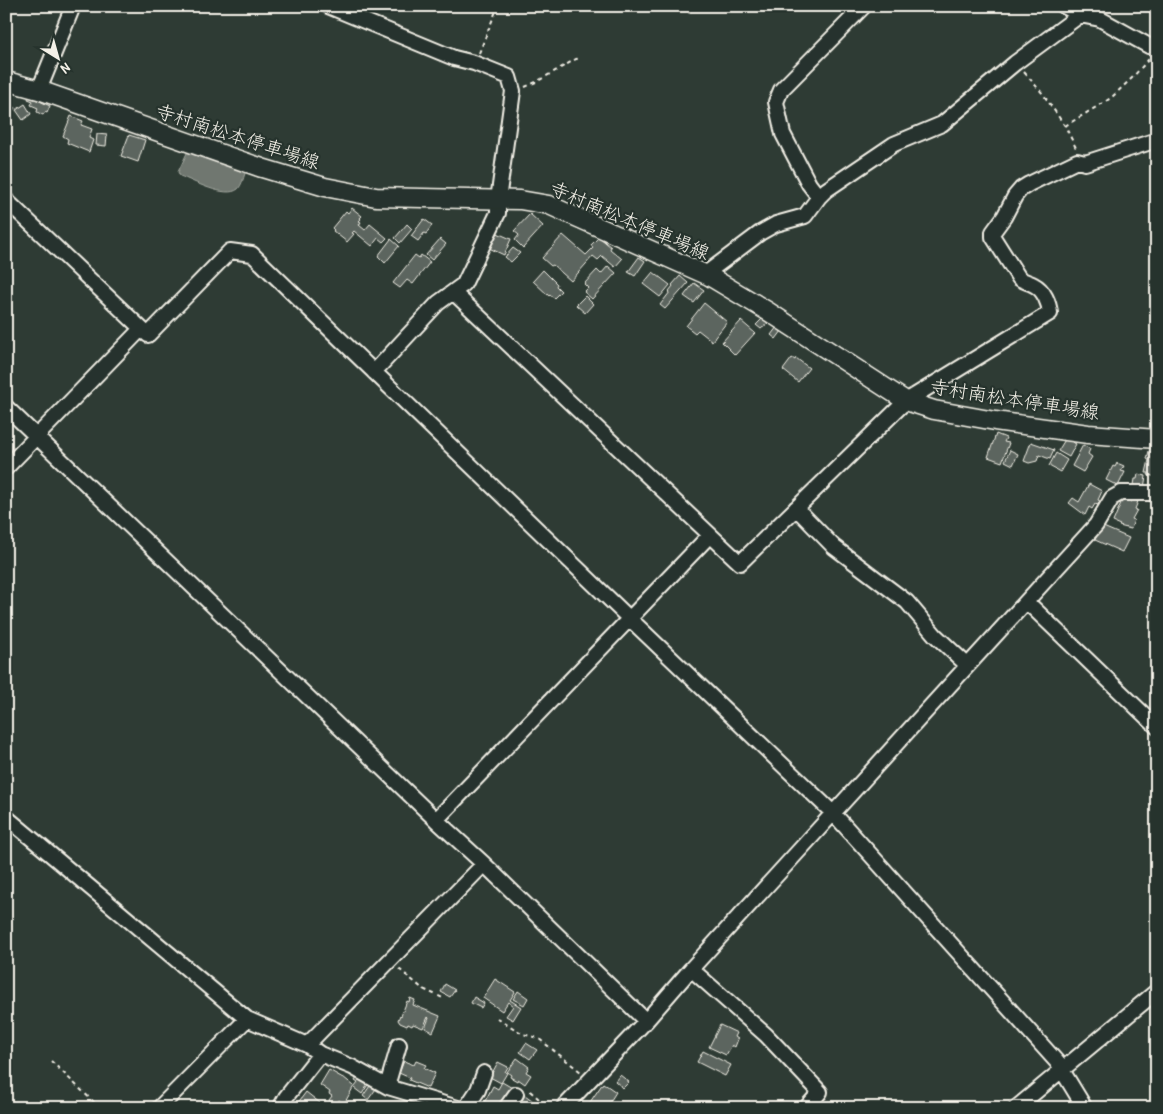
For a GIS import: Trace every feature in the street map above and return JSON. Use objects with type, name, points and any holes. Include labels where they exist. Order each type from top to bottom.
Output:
[{"type":"main road","name":"寺村南松本停車場線","points":[[6,81],[39,90],[253,165],[325,187],[376,197],[520,200],[549,205],[704,275],[769,312],[906,401],[934,410],[996,421],[1088,434],[1157,439]]},
{"type":"street","points":[[39,90],[73,6]]},
{"type":"street","points":[[328,6],[454,58],[474,63],[509,77],[513,91],[498,200],[498,213],[473,267],[464,284],[438,303],[374,372]]},
{"type":"street","points":[[819,196],[809,184],[783,134],[776,102],[781,90],[864,6]]},
{"type":"street","points":[[1064,6],[1080,15],[1100,19],[1149,46],[1154,52]]},
{"type":"street","points":[[704,275],[760,233],[776,224],[805,216],[819,196],[826,190],[894,144],[942,124],[1015,63],[1080,15]]},
{"type":"street","points":[[453,292],[740,563],[906,401],[1050,313],[1048,303],[1039,288],[1019,278],[993,237],[993,232],[1004,218],[1015,196],[1021,189],[1077,161],[1085,163],[1157,140]]},
{"type":"street","points":[[6,200],[148,335],[230,251],[252,254],[834,814],[1051,1055],[1062,1069],[1085,1108]]},
{"type":"street","points":[[6,468],[141,329]]},
{"type":"street","points":[[6,406],[646,1021]]},
{"type":"street","points":[[563,1108],[646,1021],[691,969],[1027,602],[1096,525],[1112,498],[1121,493],[1154,490]]},
{"type":"street","points":[[796,508],[834,547],[907,602],[935,635],[968,665]]},
{"type":"street","points":[[436,820],[710,535]]},
{"type":"street","points":[[1027,602],[1157,727]]},
{"type":"street","points":[[6,816],[247,1019],[307,1045],[320,1054],[352,1067],[387,1086],[458,1108]]},
{"type":"street","points":[[307,1045],[484,864]]},
{"type":"street","points":[[691,969],[766,1035],[820,1092],[806,1108]]},
{"type":"street","points":[[1016,1108],[1157,991]]},
{"type":"street","points":[[159,1108],[247,1019]]},
{"type":"street","points":[[387,1086],[399,1045]]},
{"type":"street","points":[[280,1108],[286,1097],[320,1054]]},
{"type":"street","points":[[466,1108],[478,1090],[484,1073]]},
{"type":"street","points":[[506,1108],[516,1094]]},
{"type":"path","points":[[474,63],[498,6]]},
{"type":"path","points":[[674,6],[690,13]]},
{"type":"path","points":[[1065,126],[1111,98],[1132,78],[1154,52]]},
{"type":"path","points":[[513,91],[536,82],[576,58],[581,58]]},
{"type":"path","points":[[1015,63],[1043,94],[1065,126],[1082,162]]},
{"type":"path","points":[[390,961],[423,989],[445,999]]},
{"type":"path","points":[[497,1018],[523,1034],[538,1038],[590,1079]]},
{"type":"path","points":[[51,1062],[100,1108]]},
{"type":"path","points":[[530,1091],[549,1108]]},
{"type":"shaded area","points":[[189,151],[246,170],[238,189],[233,192],[218,191],[180,176],[178,172]]},
{"type":"building","points":[[29,96],[50,106],[47,113],[45,112],[43,115],[37,112],[38,108],[31,105],[33,101],[28,99]]},
{"type":"building","points":[[6,101],[15,108],[6,120]]},
{"type":"building","points":[[25,104],[31,114],[23,120],[16,110]]},
{"type":"building","points":[[71,116],[83,121],[81,125],[92,129],[89,138],[93,140],[89,152],[67,143],[68,139],[63,136]]},
{"type":"building","points":[[97,134],[107,135],[106,146],[96,145]]},
{"type":"building","points":[[129,135],[145,140],[138,162],[121,156]]},
{"type":"building","points":[[352,208],[362,216],[359,225],[365,230],[370,224],[387,238],[383,242],[378,238],[372,246],[354,231],[352,233],[354,234],[347,242],[333,231],[332,228],[346,211],[348,213]]},
{"type":"building","points":[[530,214],[543,226],[523,248],[515,240],[519,235],[514,231]]},
{"type":"building","points":[[424,219],[432,225],[418,241],[411,236]]},
{"type":"building","points":[[407,224],[412,229],[400,243],[395,238]]},
{"type":"building","points":[[495,232],[511,239],[504,255],[489,248]]},
{"type":"building","points":[[563,235],[586,255],[593,248],[591,245],[599,237],[622,259],[615,267],[602,256],[598,260],[593,256],[571,281],[542,258]]},
{"type":"building","points":[[391,239],[399,246],[385,263],[378,256]]},
{"type":"building","points":[[440,239],[446,244],[432,260],[426,255]]},
{"type":"building","points":[[513,248],[520,253],[511,262],[505,257]]},
{"type":"building","points":[[415,255],[419,258],[421,255],[430,262],[413,284],[407,280],[400,288],[393,283]]},
{"type":"building","points":[[639,257],[645,261],[635,276],[628,272]]},
{"type":"building","points":[[608,266],[616,273],[592,299],[584,292],[588,288],[584,284],[597,270],[601,274]]},
{"type":"building","points":[[543,270],[557,284],[556,286],[561,291],[554,298],[549,296],[533,281]]},
{"type":"building","points":[[653,272],[670,285],[660,297],[643,284]]},
{"type":"building","points":[[680,276],[688,283],[665,309],[660,305]]},
{"type":"building","points":[[694,283],[704,290],[694,303],[684,296]]},
{"type":"building","points":[[585,296],[593,304],[585,313],[576,305]]},
{"type":"building","points":[[704,303],[727,322],[712,341],[698,330],[695,333],[686,326]]},
{"type":"building","points":[[763,318],[768,323],[761,329],[756,325]]},
{"type":"building","points":[[741,321],[755,333],[735,355],[722,342]]},
{"type":"building","points":[[777,327],[782,331],[776,339],[771,335]]},
{"type":"building","points":[[792,358],[795,360],[796,358],[809,368],[798,382],[783,370]]},
{"type":"building","points":[[996,434],[1006,438],[1004,442],[1009,443],[1002,462],[988,457]]},
{"type":"building","points":[[1066,438],[1076,444],[1069,457],[1058,451]]},
{"type":"building","points":[[1031,442],[1054,450],[1050,459],[1039,455],[1037,461],[1029,463],[1024,461]]},
{"type":"building","points":[[1083,445],[1090,449],[1088,454],[1092,457],[1083,472],[1072,466]]},
{"type":"building","points":[[1010,450],[1018,454],[1013,465],[1005,461]]},
{"type":"building","points":[[1149,451],[1157,453],[1157,477],[1146,473]]},
{"type":"building","points":[[1056,453],[1067,460],[1060,472],[1049,466]]},
{"type":"building","points":[[1117,463],[1124,466],[1121,471],[1125,472],[1118,486],[1106,480],[1113,466],[1115,467]]},
{"type":"building","points":[[1138,474],[1146,476],[1144,488],[1134,485]]},
{"type":"building","points":[[1089,484],[1102,491],[1098,505],[1095,504],[1092,509],[1089,507],[1085,515],[1069,503],[1073,498],[1079,502]]},
{"type":"building","points":[[1123,498],[1131,502],[1132,499],[1139,499],[1135,509],[1137,510],[1132,519],[1134,520],[1131,529],[1119,526],[1113,522]]},
{"type":"building","points":[[1101,526],[1129,538],[1122,552],[1095,540]]},
{"type":"building","points":[[495,979],[515,992],[510,1000],[521,1007],[513,1020],[506,1016],[513,1006],[508,1002],[502,1011],[483,998]]},
{"type":"building","points":[[445,984],[455,990],[450,997],[441,992]]},
{"type":"building","points":[[518,991],[528,998],[524,1005],[513,999]]},
{"type":"building","points":[[474,997],[484,1003],[481,1008],[471,1003]]},
{"type":"building","points":[[410,998],[415,1000],[413,1005],[440,1016],[433,1032],[425,1028],[428,1017],[423,1028],[413,1024],[412,1026],[408,1024],[407,1026],[400,1023],[398,1020],[400,1015]]},
{"type":"building","points":[[720,1025],[737,1033],[735,1037],[738,1039],[735,1047],[732,1045],[726,1055],[709,1047]]},
{"type":"building","points":[[526,1043],[537,1050],[530,1059],[520,1052]]},
{"type":"building","points":[[703,1051],[731,1065],[725,1076],[697,1062]]},
{"type":"building","points":[[517,1058],[529,1067],[526,1072],[531,1075],[525,1084],[518,1079],[517,1081],[510,1077],[511,1075],[507,1072]]},
{"type":"building","points":[[404,1061],[414,1065],[416,1061],[426,1065],[424,1068],[435,1073],[428,1088],[409,1080],[410,1078],[399,1073]]},
{"type":"building","points":[[498,1062],[508,1067],[501,1083],[490,1077]]},
{"type":"building","points":[[329,1070],[343,1077],[354,1086],[344,1104],[339,1100],[335,1106],[331,1103],[329,1100],[332,1096],[329,1094],[330,1092],[320,1085]]},
{"type":"building","points":[[620,1075],[629,1082],[623,1088],[615,1081]]},
{"type":"building","points":[[358,1076],[369,1083],[362,1094],[354,1088],[358,1083],[355,1081]]},
{"type":"building","points":[[502,1082],[514,1089],[504,1108],[493,1108],[484,1103],[493,1086],[498,1089]]},
{"type":"building","points":[[372,1083],[378,1086],[368,1100],[363,1096]]},
{"type":"building","points":[[603,1083],[616,1092],[606,1108],[591,1108],[588,1105]]},
{"type":"building","points":[[306,1092],[320,1103],[317,1108],[294,1108]]},
{"type":"building","points":[[525,1095],[540,1106],[538,1108],[531,1108],[528,1106],[527,1108],[524,1105],[522,1108],[515,1103],[518,1099],[521,1101]]}]
